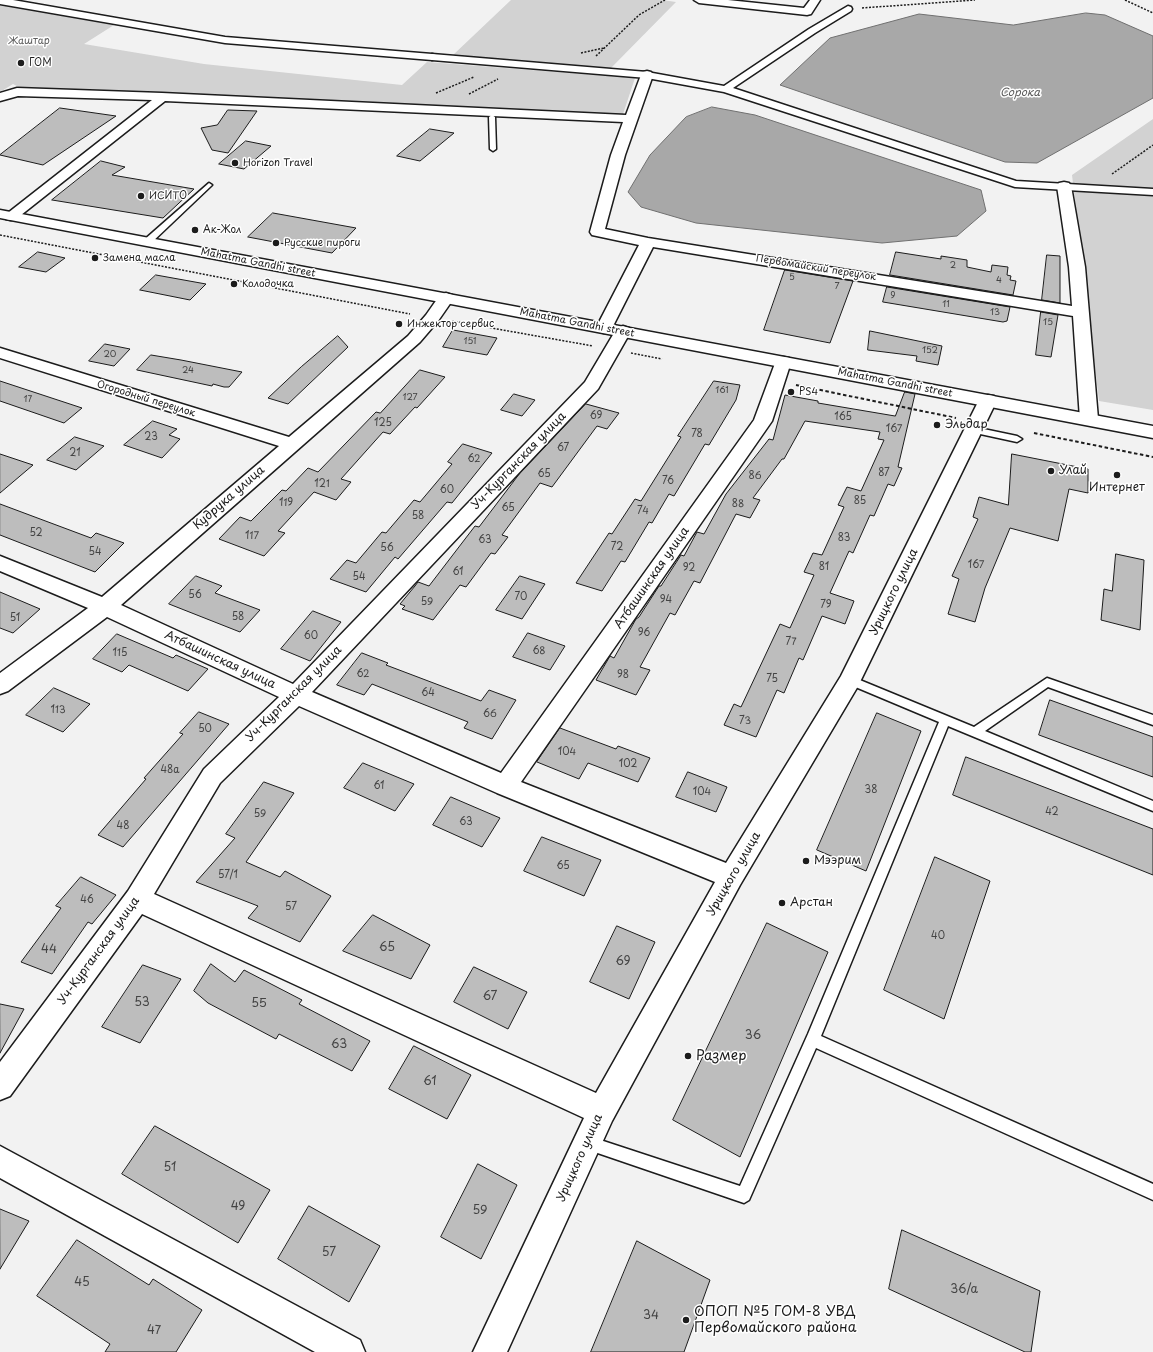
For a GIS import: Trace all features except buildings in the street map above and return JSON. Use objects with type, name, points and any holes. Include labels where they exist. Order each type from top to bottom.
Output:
[{"type":"street","points":[[699,0],[807,12],[815,0]]},
{"type":"street","points":[[0,1],[225,40],[647,75],[726,89],[1015,184],[1153,192]]},
{"type":"street","points":[[726,89],[812,31],[848,9]]},
{"type":"street","points":[[630,122],[647,75]]},
{"type":"street","points":[[0,97],[17,92],[170,98],[630,122]]},
{"type":"street","points":[[0,97],[159,101],[630,122]]},
{"type":"street","points":[[6,215],[159,101]]},
{"type":"street","name":"Первомайский переулок","points":[[630,122],[618,155],[598,232],[648,242],[1080,312]]},
{"type":"street","points":[[1064,186],[1077,267],[1089,420]]},
{"type":"street","name":"Mahatma Gandhi street","points":[[6,215],[446,298],[614,336],[783,362],[1153,432]]},
{"type":"street","points":[[614,336],[648,242]]},
{"type":"street","name":"Кудрука улица","points":[[0,685],[105,607],[291,444],[414,339],[432,318],[446,298]]},
{"type":"street","name":"Уч-Курганская улица","points":[[0,1086],[137,899],[212,776],[296,695],[592,384],[614,336]]},
{"type":"street","name":"Огородный переулок","points":[[0,353],[291,444]]},
{"type":"street","name":"Атбашинская улица","points":[[505,786],[763,421],[783,362]]},
{"type":"street","name":"Урицкого улица","points":[[490,1352],[602,1111],[731,877],[850,680],[988,400]]},
{"type":"street","name":"Атбашинская улица","points":[[0,563],[105,607],[296,695],[505,786],[731,877]]},
{"type":"street","points":[[137,899],[602,1111]]},
{"type":"street","points":[[0,1161],[348,1352]]},
{"type":"lane","points":[[492,117],[493,149]]},
{"type":"lane","points":[[147,242],[209,185]]},
{"type":"lane","points":[[976,426],[1017,439]]},
{"type":"lane","points":[[850,680],[1153,806]]},
{"type":"lane","points":[[975,732],[1047,682],[1153,720]]},
{"type":"lane","points":[[588,1143],[744,1195],[812,1038],[945,720]]},
{"type":"lane","points":[[812,1038],[1153,1192]]},
{"type":"path","points":[[581,70],[639,15],[665,0]]},
{"type":"path","points":[[848,9],[975,0]]},
{"type":"path","points":[[1125,0],[1153,13]]},
{"type":"path","points":[[434,94],[506,64]]},
{"type":"path","points":[[1092,188],[1153,146]]},
{"type":"path","points":[[0,235],[432,318],[614,336],[668,360]]},
{"type":"path","points":[[776,381],[976,426]]},
{"type":"path","points":[[1031,433],[1153,457]]},
{"type":"green space","points":[[511,0],[662,0],[676,2],[611,68],[453,55]]},
{"type":"green space","name":"Жаштар","points":[[0,5],[114,25],[84,44],[204,64],[402,85],[427,62],[635,78],[622,117],[384,103],[25,90],[13,84],[0,92]]},
{"type":"green space","points":[[1153,119],[1153,410],[1099,401],[1072,175]]},
{"type":"water","name":"Сорока","points":[[1086,13],[1105,15],[1153,36],[1153,98],[1037,163],[1005,162],[780,85],[830,38],[919,14],[1013,25]]},
{"type":"water","points":[[712,107],[755,115],[981,190],[986,211],[957,236],[882,243],[696,223],[641,207],[628,192],[650,155],[686,117]]},
{"type":"place","name":"ГОМ","points":[[21,63]]},
{"type":"place","name":"Horizon Travel","points":[[235,163]]},
{"type":"place","name":"ИСИТО","points":[[141,196]]},
{"type":"place","name":"Ак-Жол","points":[[195,230]]},
{"type":"place","name":"Русские пироги","points":[[276,243]]},
{"type":"place","name":"Замена масла","points":[[95,258]]},
{"type":"place","name":"Колодочка","points":[[234,284]]},
{"type":"place","name":"Инжектор сервис","points":[[399,324]]},
{"type":"place","name":"PS4","points":[[791,392]]},
{"type":"place","name":"Эльдар","points":[[937,425]]},
{"type":"place","name":"Улай","points":[[1051,471]]},
{"type":"place","name":"Интернет","points":[[1117,475]]},
{"type":"place","name":"Мээрим","points":[[806,861]]},
{"type":"place","name":"Арстан","points":[[782,903]]},
{"type":"place","name":"Размер","points":[[688,1056]]},
{"type":"place","name":"ОПОП №5 ГОМ-8 УВД Первомайского района","points":[[686,1320]]}]
